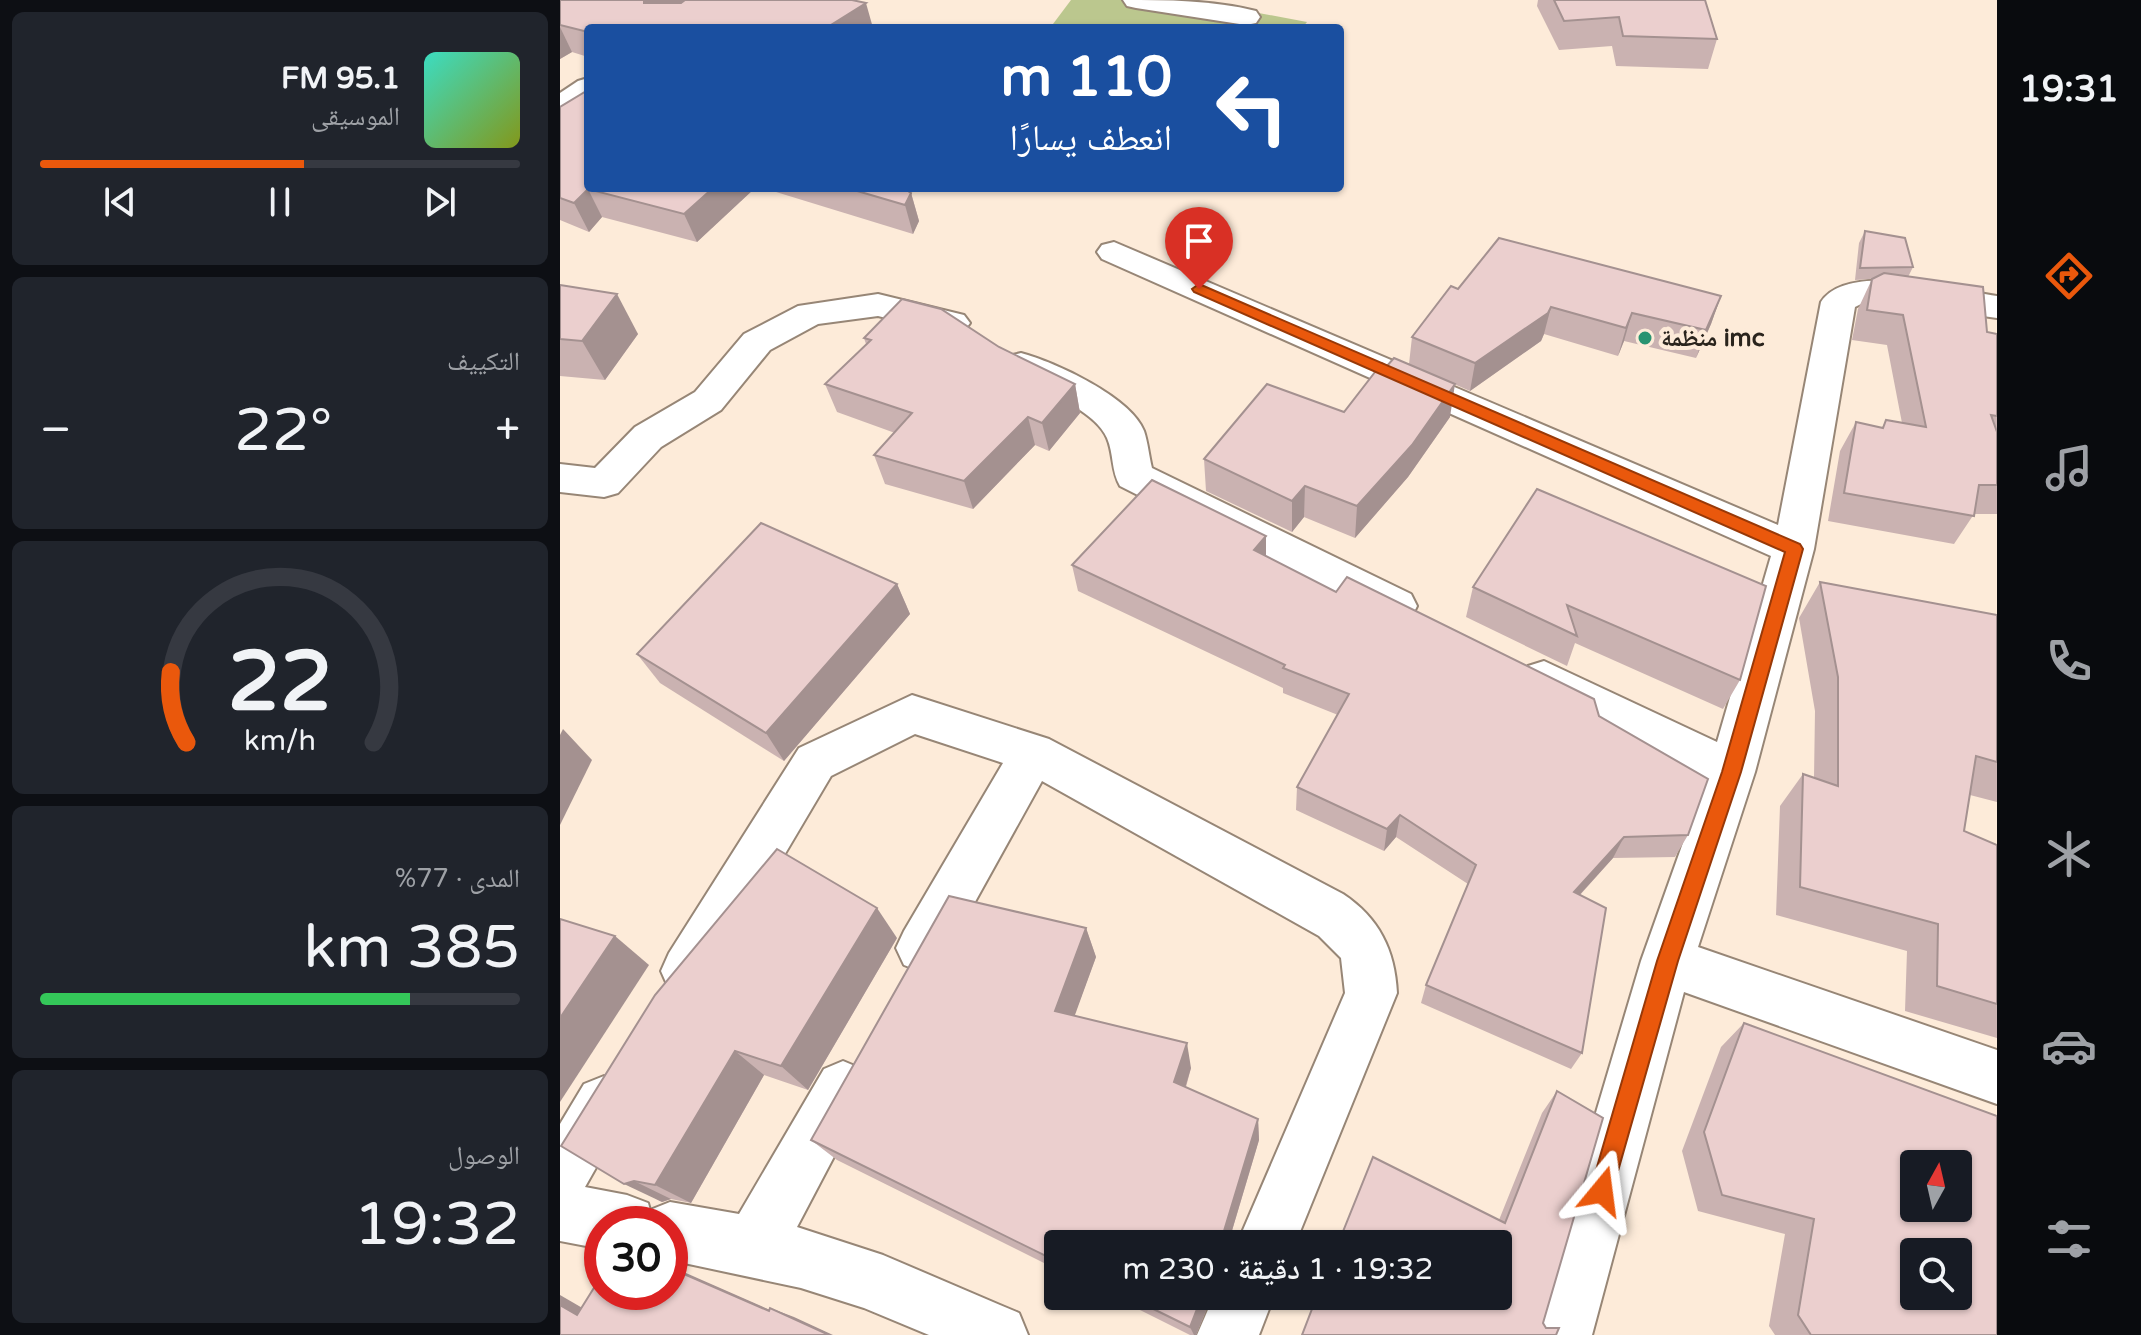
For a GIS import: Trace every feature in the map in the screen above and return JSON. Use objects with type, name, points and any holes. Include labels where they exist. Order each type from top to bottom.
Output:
[{"type":"street","points":[[1136,0],[1246,17]]},
{"type":"street","points":[[560,107],[584,90]]},
{"type":"street","points":[[1114,252],[1794,549]]},
{"type":"street","points":[[1561,1335],[1667,961],[1732,772],[1794,549],[1838,302],[1850,293],[1869,289],[1997,307]]},
{"type":"street","points":[[560,478],[604,483],[648,437],[708,401],[757,342],[810,314],[878,305],[963,326],[1021,365],[1091,398],[1125,431],[1134,476],[1433,624]]},
{"type":"street","points":[[1518,666],[1732,772]]},
{"type":"street","points":[[667,1003],[815,762],[912,714],[1033,753],[1325,911],[1347,924],[1363,944],[1371,967],[1371,993],[1272,1230]]},
{"type":"street","points":[[901,986],[1033,753]]},
{"type":"street","points":[[1667,961],[1997,1077]]},
{"type":"street","points":[[754,1246],[862,1054]]},
{"type":"street","points":[[560,1176],[626,1069]]},
{"type":"street","points":[[560,1212],[584,1216]]},
{"type":"street","points":[[688,1234],[754,1246],[855,1275],[926,1301],[997,1335]]},
{"type":"street","points":[[1228,1335],[1238,1310]]},
{"type":"green space","points":[[1071,0],[1189,0],[1307,22],[1305,24],[1053,24]]},
{"type":"building","points":[[560,0],[681,3],[685,0],[852,0],[866,3],[832,24],[584,24],[584,31],[560,25]]},
{"type":"building","points":[[1554,0],[1705,0],[1717,39],[1623,36],[1619,17],[1564,21]]},
{"type":"building","points":[[584,92],[585,192],[574,203],[560,198],[560,107]]},
{"type":"building","points":[[600,192],[709,192],[684,214]]},
{"type":"building","points":[[861,192],[909,192],[905,205]]},
{"type":"building","points":[[1865,231],[1905,238],[1913,267],[1860,268]]},
{"type":"building","points":[[1499,238],[1721,296],[1706,330],[1632,313],[1626,328],[1551,307],[1548,313],[1475,363],[1412,337],[1451,286],[1458,289]]},
{"type":"building","points":[[1884,273],[1983,287],[1987,332],[1997,334],[1997,416],[1991,415],[1997,432],[1997,485],[1979,485],[1974,516],[1844,493],[1856,422],[1883,428],[1886,420],[1926,427],[1903,315],[1867,310],[1872,279]]},
{"type":"building","points":[[560,285],[617,294],[582,341],[560,339]]},
{"type":"building","points":[[902,299],[941,309],[999,347],[1075,384],[1042,423],[1028,417],[964,481],[874,455],[912,413],[825,384],[871,340],[864,338]]},
{"type":"building","points":[[1394,358],[1455,384],[1412,445],[1357,506],[1305,486],[1292,501],[1204,459],[1267,384],[1344,412],[1382,363],[1387,366]]},
{"type":"building","points":[[1152,480],[1266,536],[1254,550],[1336,592],[1347,577],[1594,699],[1599,716],[1708,779],[1688,835],[1624,837],[1574,892],[1606,908],[1582,1053],[1426,985],[1476,865],[1400,815],[1387,829],[1297,787],[1349,694],[1283,668],[1285,665],[1072,565]]},
{"type":"building","points":[[1537,489],[1766,586],[1740,680],[1567,605],[1577,636],[1473,587]]},
{"type":"building","points":[[761,523],[897,584],[766,733],[637,654]]},
{"type":"building","points":[[1820,582],[1997,615],[1997,762],[1976,756],[1964,831],[1997,845],[1997,1004],[1937,986],[1938,924],[1800,887],[1803,774],[1838,786],[1838,677]]},
{"type":"building","points":[[777,849],[877,908],[781,1066],[735,1051],[655,1185],[634,1181],[624,1184],[561,1146],[655,995]]},
{"type":"building","points":[[949,896],[1086,928],[1055,1011],[1187,1043],[1174,1082],[1258,1119],[1224,1230],[1044,1230],[1044,1255],[811,1140]]},
{"type":"building","points":[[560,919],[615,936],[560,1018]]},
{"type":"building","points":[[1744,1023],[1997,1116],[1997,1335],[1811,1335],[1798,1315],[1814,1219],[1722,1195],[1704,1132]]},
{"type":"building","points":[[1557,1091],[1603,1118],[1543,1323],[1546,1328],[1559,1328],[1556,1335],[1302,1335],[1312,1310],[1512,1310],[1512,1230],[1344,1230],[1373,1157],[1505,1223]]},
{"type":"building","points":[[688,1276],[829,1335],[560,1335],[560,1305],[577,1315],[584,1304],[584,1310],[688,1310]]},
{"type":"building","points":[[1155,1310],[1197,1310],[1190,1327]]},
{"type":"place","name":"منظمة imc","points":[[1645,338]]},
{"type":"route","points":[[1199,289],[1794,549],[1732,772],[1667,961],[1602,1191]]}]
